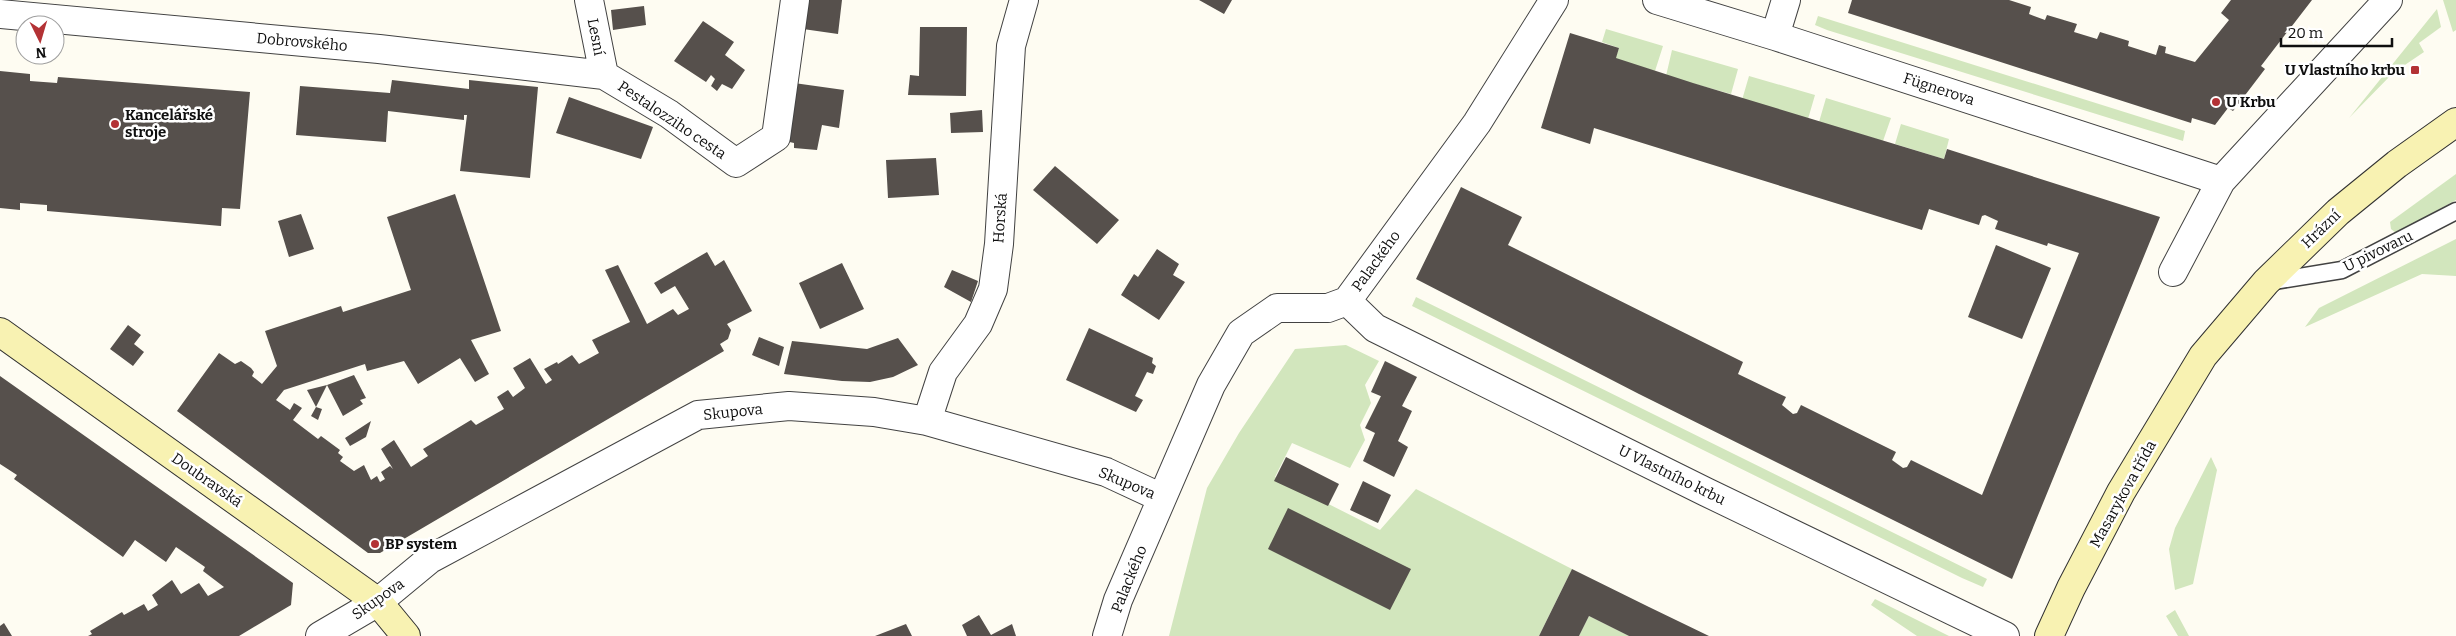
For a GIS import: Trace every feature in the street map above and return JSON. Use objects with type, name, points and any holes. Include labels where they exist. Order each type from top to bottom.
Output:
[{"type":"main road","name":"Hrázní","points":[[2203,356],[2266,282],[2338,212],[2397,164],[2456,122]]},
{"type":"main road","name":"Doubravská","points":[[0,333],[378,602],[406,636]]},
{"type":"main road","name":"Masarykova třída","points":[[2049,636],[2121,492],[2203,356]]},
{"type":"street","name":"Lesní","points":[[589,0],[604,75]]},
{"type":"street","name":"Pestalozziho cesta","points":[[604,75],[669,114],[736,163],[776,137],[795,0]]},
{"type":"street","name":"Horská","points":[[927,421],[943,372],[978,324],[993,289],[999,244],[1011,46],[1024,0]]},
{"type":"street","name":"Palackého","points":[[1107,636],[1118,600],[1211,385],[1241,333],[1277,308],[1328,308],[1347,301],[1477,123],[1554,0]]},
{"type":"street","name":"Fügnerova","points":[[1657,0],[1775,36],[2222,181]]},
{"type":"street","points":[[1775,36],[1786,0]]},
{"type":"street","points":[[2173,272],[2222,181],[2388,0]]},
{"type":"street","name":"Dobrovského","points":[[0,14],[379,49],[604,75]]},
{"type":"street","name":"U Vlastního krbu","points":[[1347,301],[1375,328],[2005,636]]},
{"type":"street","name":"Skupova","points":[[320,636],[378,602],[430,559],[698,415],[789,406],[874,412],[927,421],[1106,472],[1162,498]]},
{"type":"lane","name":"U pivovaru","points":[[2266,282],[2342,270],[2456,211]]},
{"type":"green space","points":[[2443,0],[2456,0],[2456,30],[2453,32]]},
{"type":"green space","points":[[2437,9],[2441,27],[2419,43],[2424,52],[2393,73],[2349,118]]},
{"type":"green space","points":[[1818,16],[2185,131],[2183,141],[1827,30],[1815,25]]},
{"type":"green space","points":[[1606,29],[1663,46],[1655,71],[1615,59],[1619,48],[1602,42]]},
{"type":"green space","points":[[1672,50],[1738,69],[1731,94],[1666,76]]},
{"type":"green space","points":[[1749,76],[1815,95],[1808,119],[1742,100]]},
{"type":"green space","points":[[1826,98],[1891,118],[1883,141],[1819,122]]},
{"type":"green space","points":[[1901,124],[1949,139],[1944,159],[1895,144]]},
{"type":"green space","points":[[2456,174],[2456,200],[2396,233],[2391,229],[2390,222]]},
{"type":"green space","points":[[2456,239],[2456,276],[2422,274],[2305,327],[2319,308]]},
{"type":"green space","points":[[1416,297],[1987,579],[1983,587],[1412,306]]},
{"type":"green space","points":[[1346,345],[1379,361],[1365,385],[1371,403],[1360,425],[1365,440],[1350,468],[1292,443],[1275,477],[1380,530],[1416,489],[1572,569],[1539,636],[1169,636],[1207,488],[1239,433],[1295,349]]},
{"type":"green space","points":[[2211,457],[2217,470],[2193,584],[2175,590],[2169,549],[2175,528]]},
{"type":"green space","points":[[1875,599],[1949,636],[1917,636],[1871,605]]},
{"type":"green space","points":[[2175,610],[2189,636],[2178,636],[2166,616]]},
{"type":"green space","points":[[1589,616],[1629,636],[1579,636]]},
{"type":"building","points":[[807,0],[842,0],[838,34],[803,29]]},
{"type":"building","points":[[1199,0],[1232,0],[1224,14]]},
{"type":"building","points":[[1852,0],[2009,0],[2031,7],[2029,14],[2045,20],[2047,15],[2077,24],[2074,32],[2097,39],[2100,32],[2129,41],[2128,46],[2156,55],[2159,45],[2166,47],[2165,53],[2195,62],[2229,20],[2221,13],[2231,0],[2312,0],[2261,66],[2265,69],[2233,111],[2228,108],[2215,125],[2192,118],[2191,123],[1848,13]]},
{"type":"building","points":[[644,6],[646,25],[613,30],[611,10]]},
{"type":"building","points":[[703,21],[734,42],[725,55],[745,70],[732,89],[722,84],[717,91],[711,86],[715,79],[711,75],[706,82],[674,61]]},
{"type":"building","points":[[920,27],[967,27],[966,96],[908,95],[910,75],[919,76]]},
{"type":"building","points":[[1570,33],[1619,48],[1616,58],[1693,83],[1944,159],[1947,149],[2160,217],[2012,579],[1639,394],[1416,279],[1461,187],[1522,217],[1508,245],[1743,362],[1738,374],[1786,397],[1782,405],[1793,414],[1797,413],[1801,405],[1896,452],[1892,460],[1903,468],[1907,467],[1911,460],[1982,495],[2079,253],[2048,243],[2047,246],[1995,229],[1998,221],[1985,215],[1982,216],[1979,225],[1929,209],[1922,230],[1594,128],[1590,144],[1541,128]]},
{"type":"building","name":"Kancelářské stroje","points":[[0,71],[30,74],[30,81],[57,83],[58,77],[250,92],[240,209],[222,208],[221,226],[47,211],[47,205],[20,203],[20,210],[0,208]]},
{"type":"building","points":[[392,80],[469,89],[469,80],[538,87],[530,178],[460,171],[467,115],[464,115],[464,120],[388,111],[386,142],[296,135],[300,86],[390,93]]},
{"type":"building","points":[[794,83],[844,90],[839,128],[822,125],[817,150],[794,148],[794,143],[785,141]]},
{"type":"building","points":[[569,97],[653,127],[641,159],[556,133]]},
{"type":"building","points":[[982,110],[983,132],[951,133],[950,113]]},
{"type":"building","points":[[936,158],[939,195],[888,198],[886,160]]},
{"type":"building","points":[[1055,166],[1119,220],[1097,244],[1033,190]]},
{"type":"building","points":[[455,194],[501,331],[471,340],[489,374],[475,382],[460,358],[418,384],[404,361],[367,371],[365,364],[284,390],[276,400],[290,410],[294,403],[302,408],[293,420],[318,439],[321,436],[340,450],[338,453],[343,457],[340,461],[354,471],[364,465],[371,480],[377,476],[380,482],[385,479],[381,472],[390,466],[393,469],[381,449],[394,440],[411,467],[428,456],[423,449],[471,420],[476,425],[504,409],[497,397],[508,390],[513,397],[525,388],[513,368],[530,358],[546,384],[552,380],[544,369],[557,362],[558,364],[572,355],[579,364],[599,353],[592,340],[630,322],[605,270],[618,265],[647,324],[673,309],[678,315],[689,309],[675,286],[661,294],[654,283],[707,252],[715,266],[724,260],[752,311],[727,324],[731,330],[728,339],[720,344],[724,351],[380,553],[368,553],[177,411],[219,353],[235,364],[241,361],[251,368],[254,372],[252,376],[262,384],[277,366],[265,331],[341,306],[343,312],[411,290],[387,217]]},
{"type":"building","points":[[301,214],[314,249],[289,257],[278,221]]},
{"type":"building","points":[[1996,245],[2051,268],[2022,339],[1968,317]]},
{"type":"building","points":[[1157,249],[1179,264],[1173,275],[1185,282],[1159,320],[1121,295],[1134,274],[1138,277]]},
{"type":"building","points":[[842,263],[864,309],[820,329],[799,283]]},
{"type":"building","points":[[952,270],[978,281],[971,302],[944,287]]},
{"type":"building","points":[[128,325],[141,335],[134,344],[144,352],[133,366],[110,349]]},
{"type":"building","points":[[1089,328],[1153,358],[1152,363],[1156,366],[1153,374],[1147,372],[1135,396],[1143,400],[1136,412],[1066,380]]},
{"type":"building","points":[[759,337],[784,347],[779,366],[752,355]]},
{"type":"building","points":[[898,338],[918,365],[893,377],[870,382],[842,381],[784,374],[792,341],[867,349]]},
{"type":"building","points":[[1385,361],[1417,377],[1402,406],[1412,411],[1398,441],[1408,447],[1394,477],[1363,461],[1375,433],[1365,428],[1381,396],[1371,392]]},
{"type":"building","points":[[354,375],[366,398],[360,400],[363,404],[343,416],[327,385]]},
{"type":"building","points":[[0,376],[293,583],[291,605],[239,636],[88,636],[92,634],[90,631],[122,612],[124,615],[144,604],[148,611],[158,605],[152,595],[172,580],[181,594],[199,583],[208,596],[224,587],[203,571],[205,567],[176,547],[166,562],[135,540],[123,557],[14,479],[17,475],[0,464]]},
{"type":"building","points":[[327,385],[316,407],[307,390]]},
{"type":"building","points":[[316,407],[322,409],[318,420],[311,416]]},
{"type":"building","points":[[371,421],[366,437],[350,446],[345,438]]},
{"type":"building","points":[[1286,457],[1339,484],[1328,506],[1274,481]]},
{"type":"building","points":[[1363,481],[1391,495],[1378,523],[1350,510]]},
{"type":"building","points":[[1288,508],[1411,569],[1390,610],[1268,549]]},
{"type":"building","points":[[1572,569],[1709,636],[1629,636],[1589,616],[1579,636],[1539,636]]},
{"type":"building","points":[[979,615],[991,635],[1012,624],[1016,636],[967,636],[962,625]]},
{"type":"building","points":[[4,623],[12,636],[0,636],[0,626]]},
{"type":"building","points":[[906,624],[912,636],[875,636]]},
{"type":"place","name":"U Vlastního krbu","points":[[2415,70]]},
{"type":"place","name":"U Krbu","points":[[2216,102]]},
{"type":"place","name":"Kancelářské stroje","points":[[115,124]]},
{"type":"place","name":"BP system","points":[[375,544]]}]
